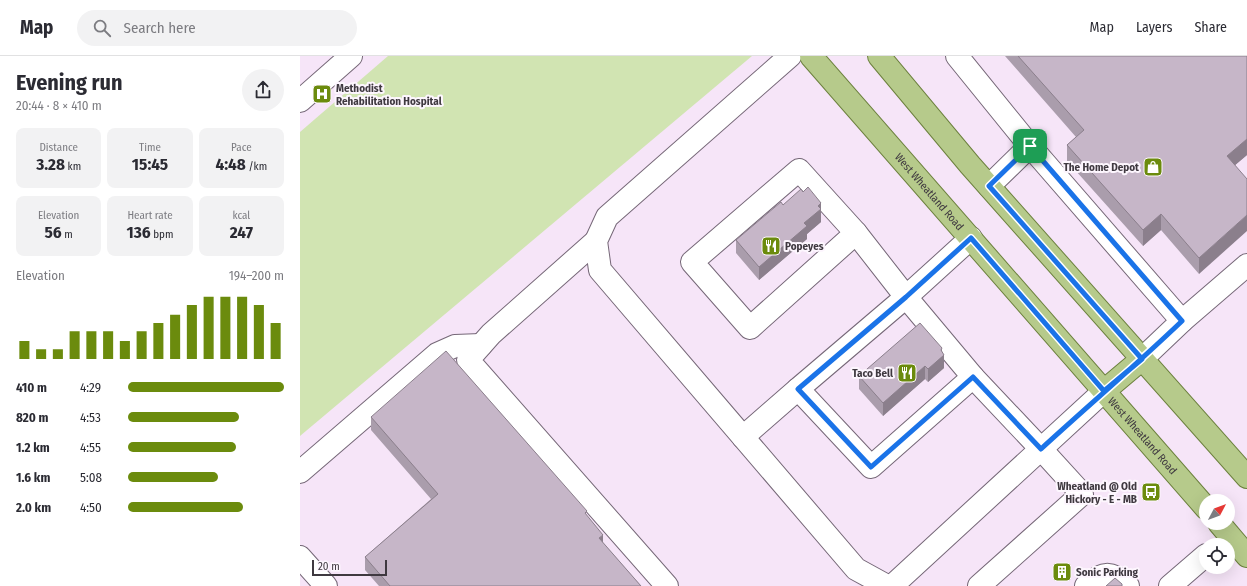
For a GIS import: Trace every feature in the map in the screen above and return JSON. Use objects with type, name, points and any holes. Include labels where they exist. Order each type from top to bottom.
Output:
[{"type":"main road","name":"West Wheatland Road","points":[[811,56],[1199,500]]},
{"type":"main road","points":[[879,56],[989,186],[1247,477]]},
{"type":"main road","points":[[1104,391],[1142,359]]},
{"type":"main road","points":[[1221,534],[1247,556]]},
{"type":"lane","points":[[300,102],[351,56]]},
{"type":"lane","points":[[667,586],[468,360],[491,334],[596,241],[607,217],[790,56]]},
{"type":"lane","points":[[957,56],[1030,146],[1182,321]]},
{"type":"lane","points":[[989,186],[1030,146]]},
{"type":"lane","points":[[856,233],[750,328],[692,262],[799,170],[856,233],[906,297],[973,377],[1082,494],[979,586]]},
{"type":"lane","points":[[743,437],[906,297],[971,238]]},
{"type":"lane","points":[[596,241],[600,270],[856,569],[887,586]]},
{"type":"lane","points":[[1142,359],[1182,321],[1247,265]]},
{"type":"lane","points":[[300,472],[437,354],[455,346],[481,346]]},
{"type":"lane","points":[[798,389],[871,467],[973,377]]},
{"type":"lane","points":[[892,586],[1104,391]]},
{"type":"lane","points":[[300,557],[326,586]]},
{"type":"lane","points":[[1170,586],[1199,561]]},
{"type":"lane","points":[[1086,586],[1092,580],[1102,575],[1111,574],[1120,578],[1128,586]]},
{"type":"green space","points":[[388,56],[752,56],[300,436],[300,132]]},
{"type":"building","name":"The Home Depot","points":[[1018,56],[1247,56],[1247,139],[1227,156],[1247,179],[1247,215],[1199,258],[1161,214],[1143,230],[1067,145],[1084,130]]},
{"type":"building","name":"Popeyes","points":[[808,187],[821,203],[818,206],[821,209],[804,223],[807,226],[759,267],[736,240],[781,202],[783,205],[801,189],[803,192]]},
{"type":"building","name":"Taco Bell","points":[[920,323],[942,348],[941,350],[944,355],[928,369],[925,366],[883,403],[859,376]]},
{"type":"building","points":[[446,351],[587,511],[585,513],[603,535],[599,538],[641,586],[390,586],[365,557],[438,494],[371,417]]},
{"type":"building","points":[[1115,578],[1122,584],[1122,586],[1106,586]]},
{"type":"place","name":"Methodist Rehabilitation Hospital","points":[[322,94]]},
{"type":"place","name":"The Home Depot","points":[[1153,167]]},
{"type":"place","name":"Popeyes","points":[[771,246]]},
{"type":"place","name":"Taco Bell","points":[[907,373]]},
{"type":"place","name":"Wheatland @ Old Hickory - E - MB","points":[[1151,492]]},
{"type":"place","name":"Sonic Parking","points":[[1062,572]]},
{"type":"route","points":[[1030,146],[989,186],[1142,359],[1104,391],[971,238],[906,297],[798,389],[871,467],[973,377],[1041,449],[1104,391],[1142,359],[1182,321],[1030,146]]}]
